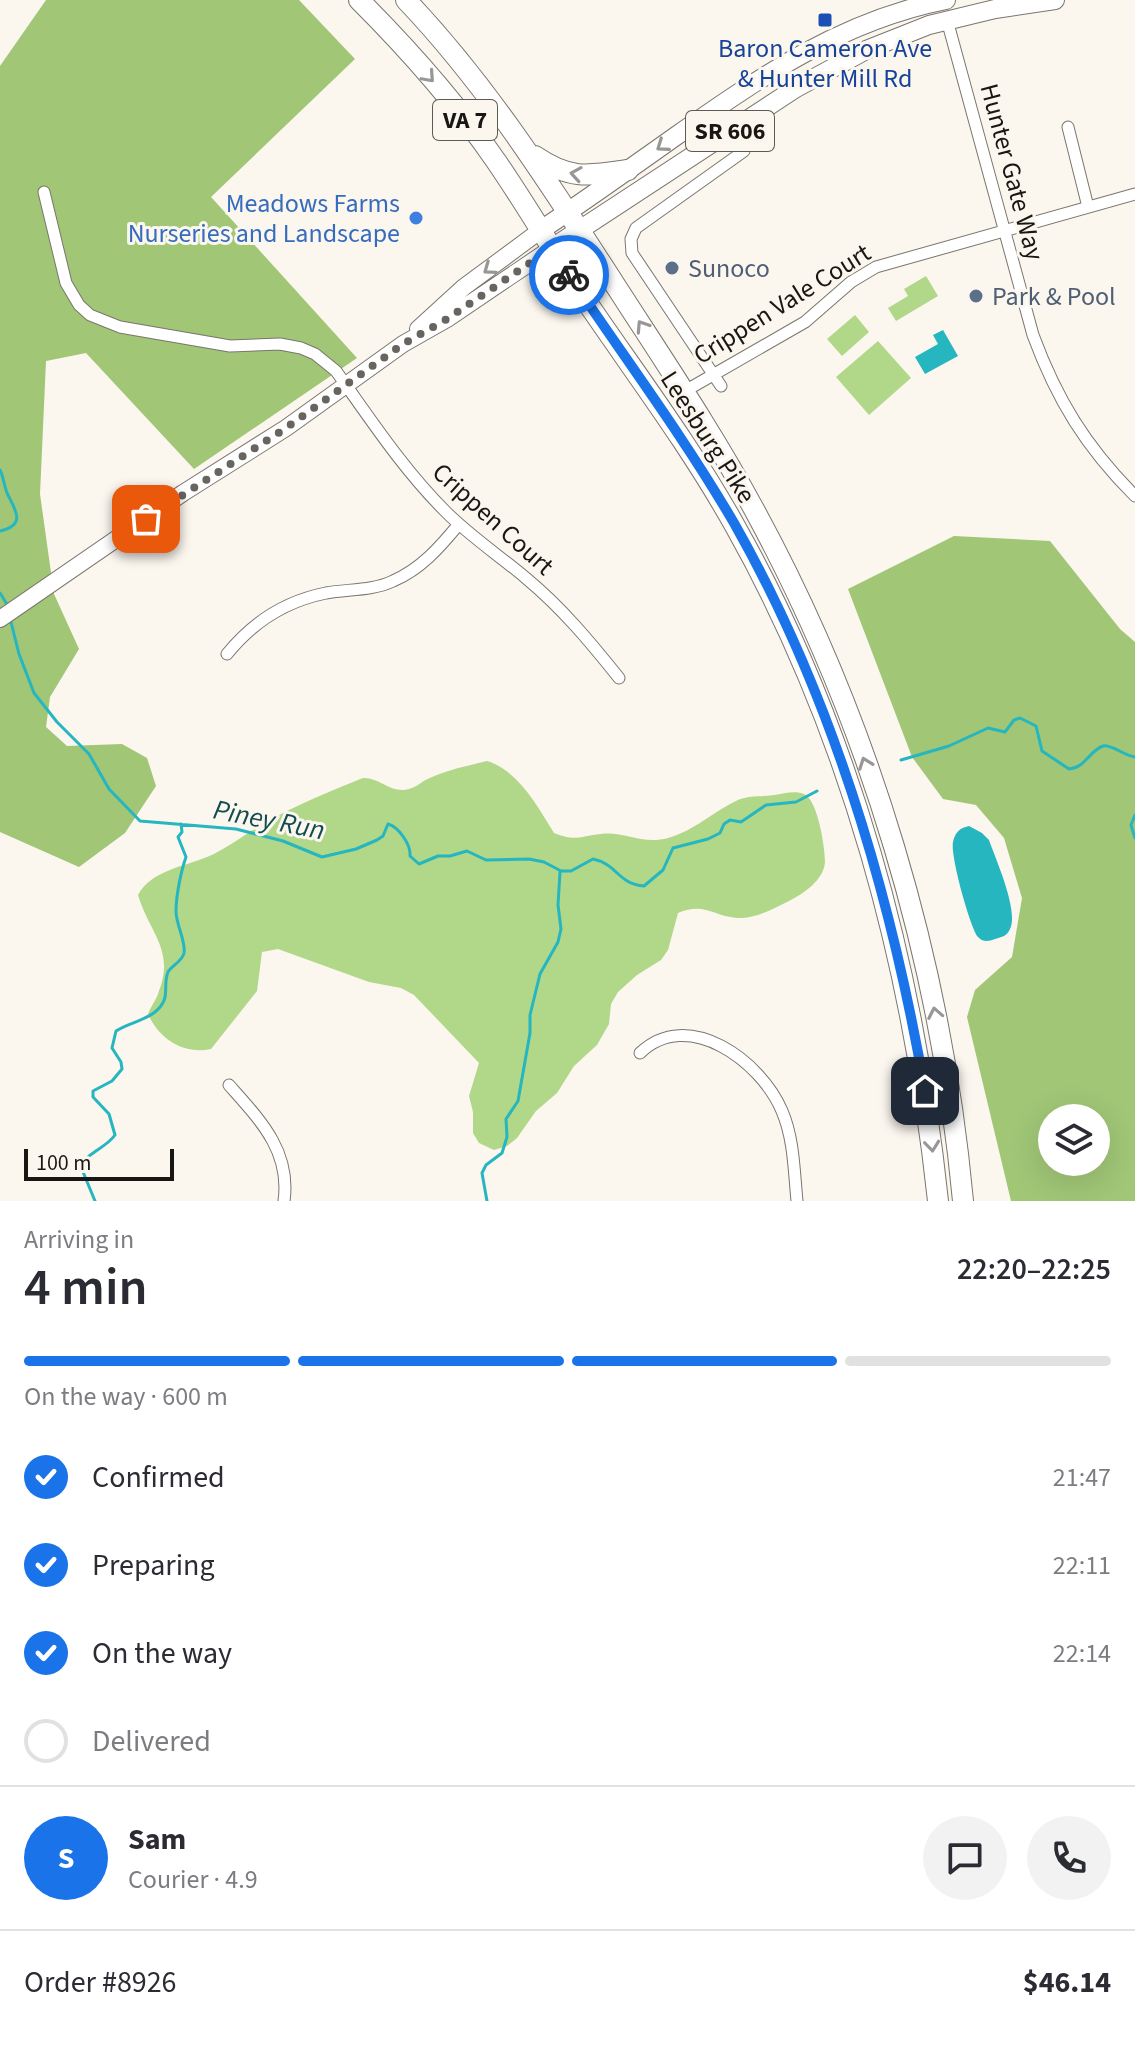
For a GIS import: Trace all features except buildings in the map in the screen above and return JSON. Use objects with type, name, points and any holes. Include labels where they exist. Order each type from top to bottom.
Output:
[{"type":"highway","name":"Leesburg Pike","points":[[359,0],[456,107],[495,160],[734,524],[780,615],[822,712],[875,867],[906,990],[925,1091],[938,1201]]},
{"type":"highway","name":"Leesburg Pike","points":[[406,0],[456,54],[568,211],[685,391],[744,491],[789,579],[840,695],[898,861],[933,1004],[948,1084],[963,1201]]},
{"type":"highway","points":[[528,152],[551,167],[579,176],[628,170]]},
{"type":"main road","name":"SR 606","points":[[546,239],[568,211],[788,60],[847,32],[905,10],[943,0]]},
{"type":"main road","points":[[943,0],[947,20]]},
{"type":"main road","name":"SR 606","points":[[546,239],[580,230],[806,82],[866,50],[920,27],[1055,0]]},
{"type":"main road","points":[[0,619],[183,493],[286,428],[403,344],[447,319],[546,239]]},
{"type":"street","name":"Hunter Gate Way","points":[[947,20],[1033,335],[1065,409],[1093,450],[1135,496]]},
{"type":"street","points":[[1068,127],[1088,207]]},
{"type":"street","points":[[721,386],[632,253],[631,239],[636,228],[744,151]]},
{"type":"street","name":"Crippen Court","points":[[44,192],[66,283],[79,305],[90,315],[120,327],[230,346],[280,344],[301,348],[327,362],[406,469],[459,524],[559,608],[619,678]]},
{"type":"street","name":"Crippen Vale Court","points":[[685,391],[805,322],[851,282],[876,267],[1135,194]]},
{"type":"street","points":[[227,654],[254,626],[289,605],[327,593],[376,587],[405,575],[435,553],[459,524]]},
{"type":"street","points":[[640,1053],[667,1036],[688,1036],[721,1047],[750,1066],[773,1093],[788,1126],[797,1201]]},
{"type":"street","points":[[229,1085],[264,1125],[278,1149],[285,1177],[284,1201]]},
{"type":"green space","points":[[46,0],[299,0],[355,59],[211,197],[357,358],[194,469],[86,353],[46,361],[40,494],[54,594],[79,649],[50,697],[46,727],[67,746],[122,744],[147,758],[156,786],[125,833],[79,867],[0,832],[0,66]]},
{"type":"green space","points":[[926,276],[938,296],[896,321],[888,308],[908,296],[904,289]]},
{"type":"green space","points":[[855,315],[869,332],[842,356],[827,339]]},
{"type":"green space","points":[[878,341],[911,378],[869,415],[836,377]]},
{"type":"green space","points":[[954,536],[1050,541],[1120,629],[1135,642],[1135,1201],[1011,1201],[967,1017],[975,990],[1012,957],[1022,898],[1004,838],[976,805],[943,799],[912,757],[848,589]]},
{"type":"green space","points":[[487,761],[518,781],[554,833],[573,838],[609,834],[659,840],[687,831],[742,798],[793,792],[804,794],[813,805],[820,825],[824,869],[812,886],[757,915],[737,918],[695,909],[678,913],[668,950],[661,960],[618,992],[611,1004],[609,1024],[597,1045],[574,1066],[557,1093],[536,1111],[517,1138],[507,1146],[494,1150],[479,1143],[473,1133],[469,1096],[479,1063],[414,995],[401,988],[369,982],[278,949],[262,952],[257,991],[211,1049],[182,1047],[159,1031],[148,1014],[158,994],[164,964],[159,942],[138,895],[151,880],[215,853],[278,816],[363,778],[404,790],[446,772]]},
{"type":"water","points":[[943,330],[958,356],[925,374],[915,357],[938,344],[933,335]]},
{"type":"water","points":[[969,826],[989,840],[1012,910],[1010,929],[1002,937],[989,941],[978,937],[970,920],[955,861],[955,836]]},
{"type":"waterway","name":"Piney Run","points":[[0,470],[17,517],[13,525],[0,531]]},
{"type":"waterway","name":"Piney Run","points":[[0,593],[8,606]]},
{"type":"waterway","name":"Piney Run","points":[[10,618],[19,654],[34,693],[89,754],[109,789],[140,821],[236,829],[283,841],[322,857],[377,840],[383,836],[388,824],[400,833],[409,847],[410,856],[419,864],[438,856],[467,851],[486,860],[529,859],[544,862],[561,871],[571,871],[593,859],[607,865],[628,882],[644,886],[663,870],[673,848],[708,839],[720,833],[730,820],[741,822],[766,805],[796,802],[817,791]]},
{"type":"waterway","name":"Piney Run","points":[[901,760],[949,746],[988,728],[1005,732],[1014,720],[1020,718],[1036,726],[1042,751],[1069,769],[1079,766],[1103,746],[1135,757]]},
{"type":"waterway","name":"Piney Run","points":[[1135,815],[1131,825],[1135,838]]},
{"type":"waterway","points":[[95,1201],[81,1167],[88,1157],[115,1135],[109,1114],[93,1097],[93,1091],[112,1081],[122,1069],[112,1048],[116,1031],[146,1018],[160,1007],[165,997],[168,972],[184,953],[176,911],[186,857],[178,837],[182,832],[181,824]]},
{"type":"waterway","points":[[487,1201],[482,1173],[486,1165],[502,1153],[507,1137],[506,1119],[518,1101],[530,1033],[530,1015],[540,974],[558,942],[561,929],[558,905],[560,872]]},
{"type":"way so far","points":[[146,519],[286,428],[403,344],[447,319],[552,248],[569,275]]},
{"type":"place","name":"Baron Cameron Ave & Hunter Mill Rd","points":[[825,20]]},
{"type":"place","name":"Meadows Farms Nurseries and Landscape","points":[[416,218]]},
{"type":"place","name":"Sunoco","points":[[672,268]]},
{"type":"place","name":"Park & Pool","points":[[976,296]]},
{"type":"route","points":[[569,275],[734,524],[799,657],[842,766],[875,867],[906,990],[925,1091]]}]
